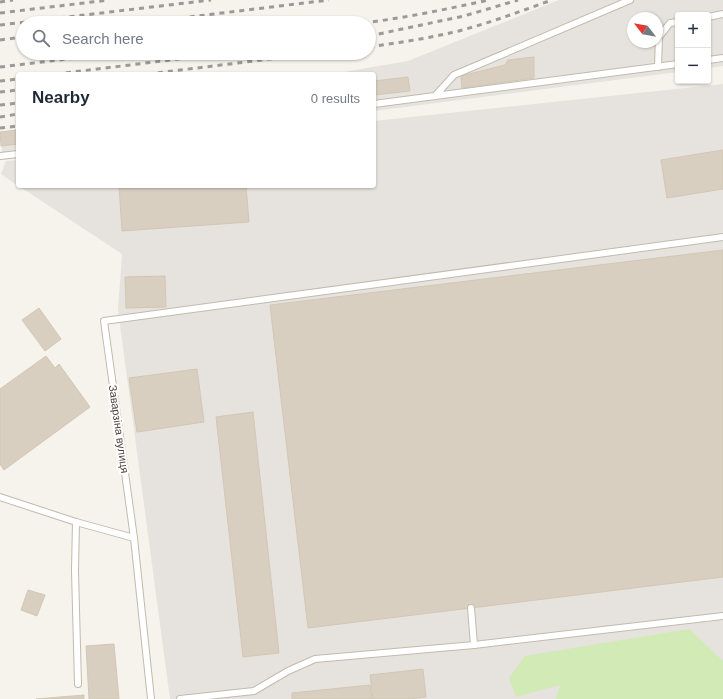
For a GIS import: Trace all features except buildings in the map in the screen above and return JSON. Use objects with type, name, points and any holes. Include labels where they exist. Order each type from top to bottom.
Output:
[{"type":"lane","points":[[435,96],[454,75],[630,0]]},
{"type":"lane","points":[[711,16],[723,14]]},
{"type":"lane","points":[[658,67],[659,37],[670,23],[675,22]]},
{"type":"lane","points":[[711,60],[723,58]]},
{"type":"lane","points":[[376,104],[675,64]]},
{"type":"lane","points":[[0,156],[16,154]]},
{"type":"lane","name":"Заварзіна вулиця","points":[[151,699],[134,538],[104,321],[723,237]]},
{"type":"lane","points":[[0,497],[76,522],[134,538]]},
{"type":"lane","points":[[76,522],[75,571],[78,684]]},
{"type":"lane","points":[[471,608],[474,645]]},
{"type":"lane","points":[[180,699],[254,691],[288,671],[315,659],[474,645],[723,616]]},
{"type":"shaded area","points":[[559,0],[723,0],[723,66],[711,68],[711,12],[675,12],[675,72],[376,111],[376,72],[344,72],[408,61]]},
{"type":"shaded area","points":[[723,84],[723,699],[170,699],[118,310],[122,254],[22,188],[376,188],[376,121]]},
{"type":"shaded area","points":[[16,129],[16,158],[3,160],[0,132]]},
{"type":"shaded area","points":[[16,160],[16,185],[1,174],[6,161]]},
{"type":"green space","points":[[689,629],[723,661],[723,699],[556,699],[560,685],[516,697],[509,678],[525,656]]},
{"type":"railway","points":[[0,2],[13,0]]},
{"type":"railway","points":[[0,13],[109,0]]},
{"type":"railway","points":[[76,16],[211,0]]},
{"type":"railway","points":[[198,16],[329,0]]},
{"type":"railway","points":[[376,21],[489,0]]},
{"type":"railway","points":[[376,35],[464,16],[518,0]]},
{"type":"railway","points":[[376,46],[463,30],[552,0]]},
{"type":"railway","points":[[0,25],[16,23]]},
{"type":"railway","points":[[0,40],[16,38]]},
{"type":"railway","points":[[0,67],[59,60]]},
{"type":"railway","points":[[72,72],[171,60]]},
{"type":"railway","points":[[164,72],[262,60]]},
{"type":"railway","points":[[0,81],[16,79]]},
{"type":"railway","points":[[0,92],[16,90]]},
{"type":"railway","points":[[0,105],[16,103]]},
{"type":"railway","points":[[0,117],[16,114]]},
{"type":"railway","points":[[0,128],[16,126]]}]
